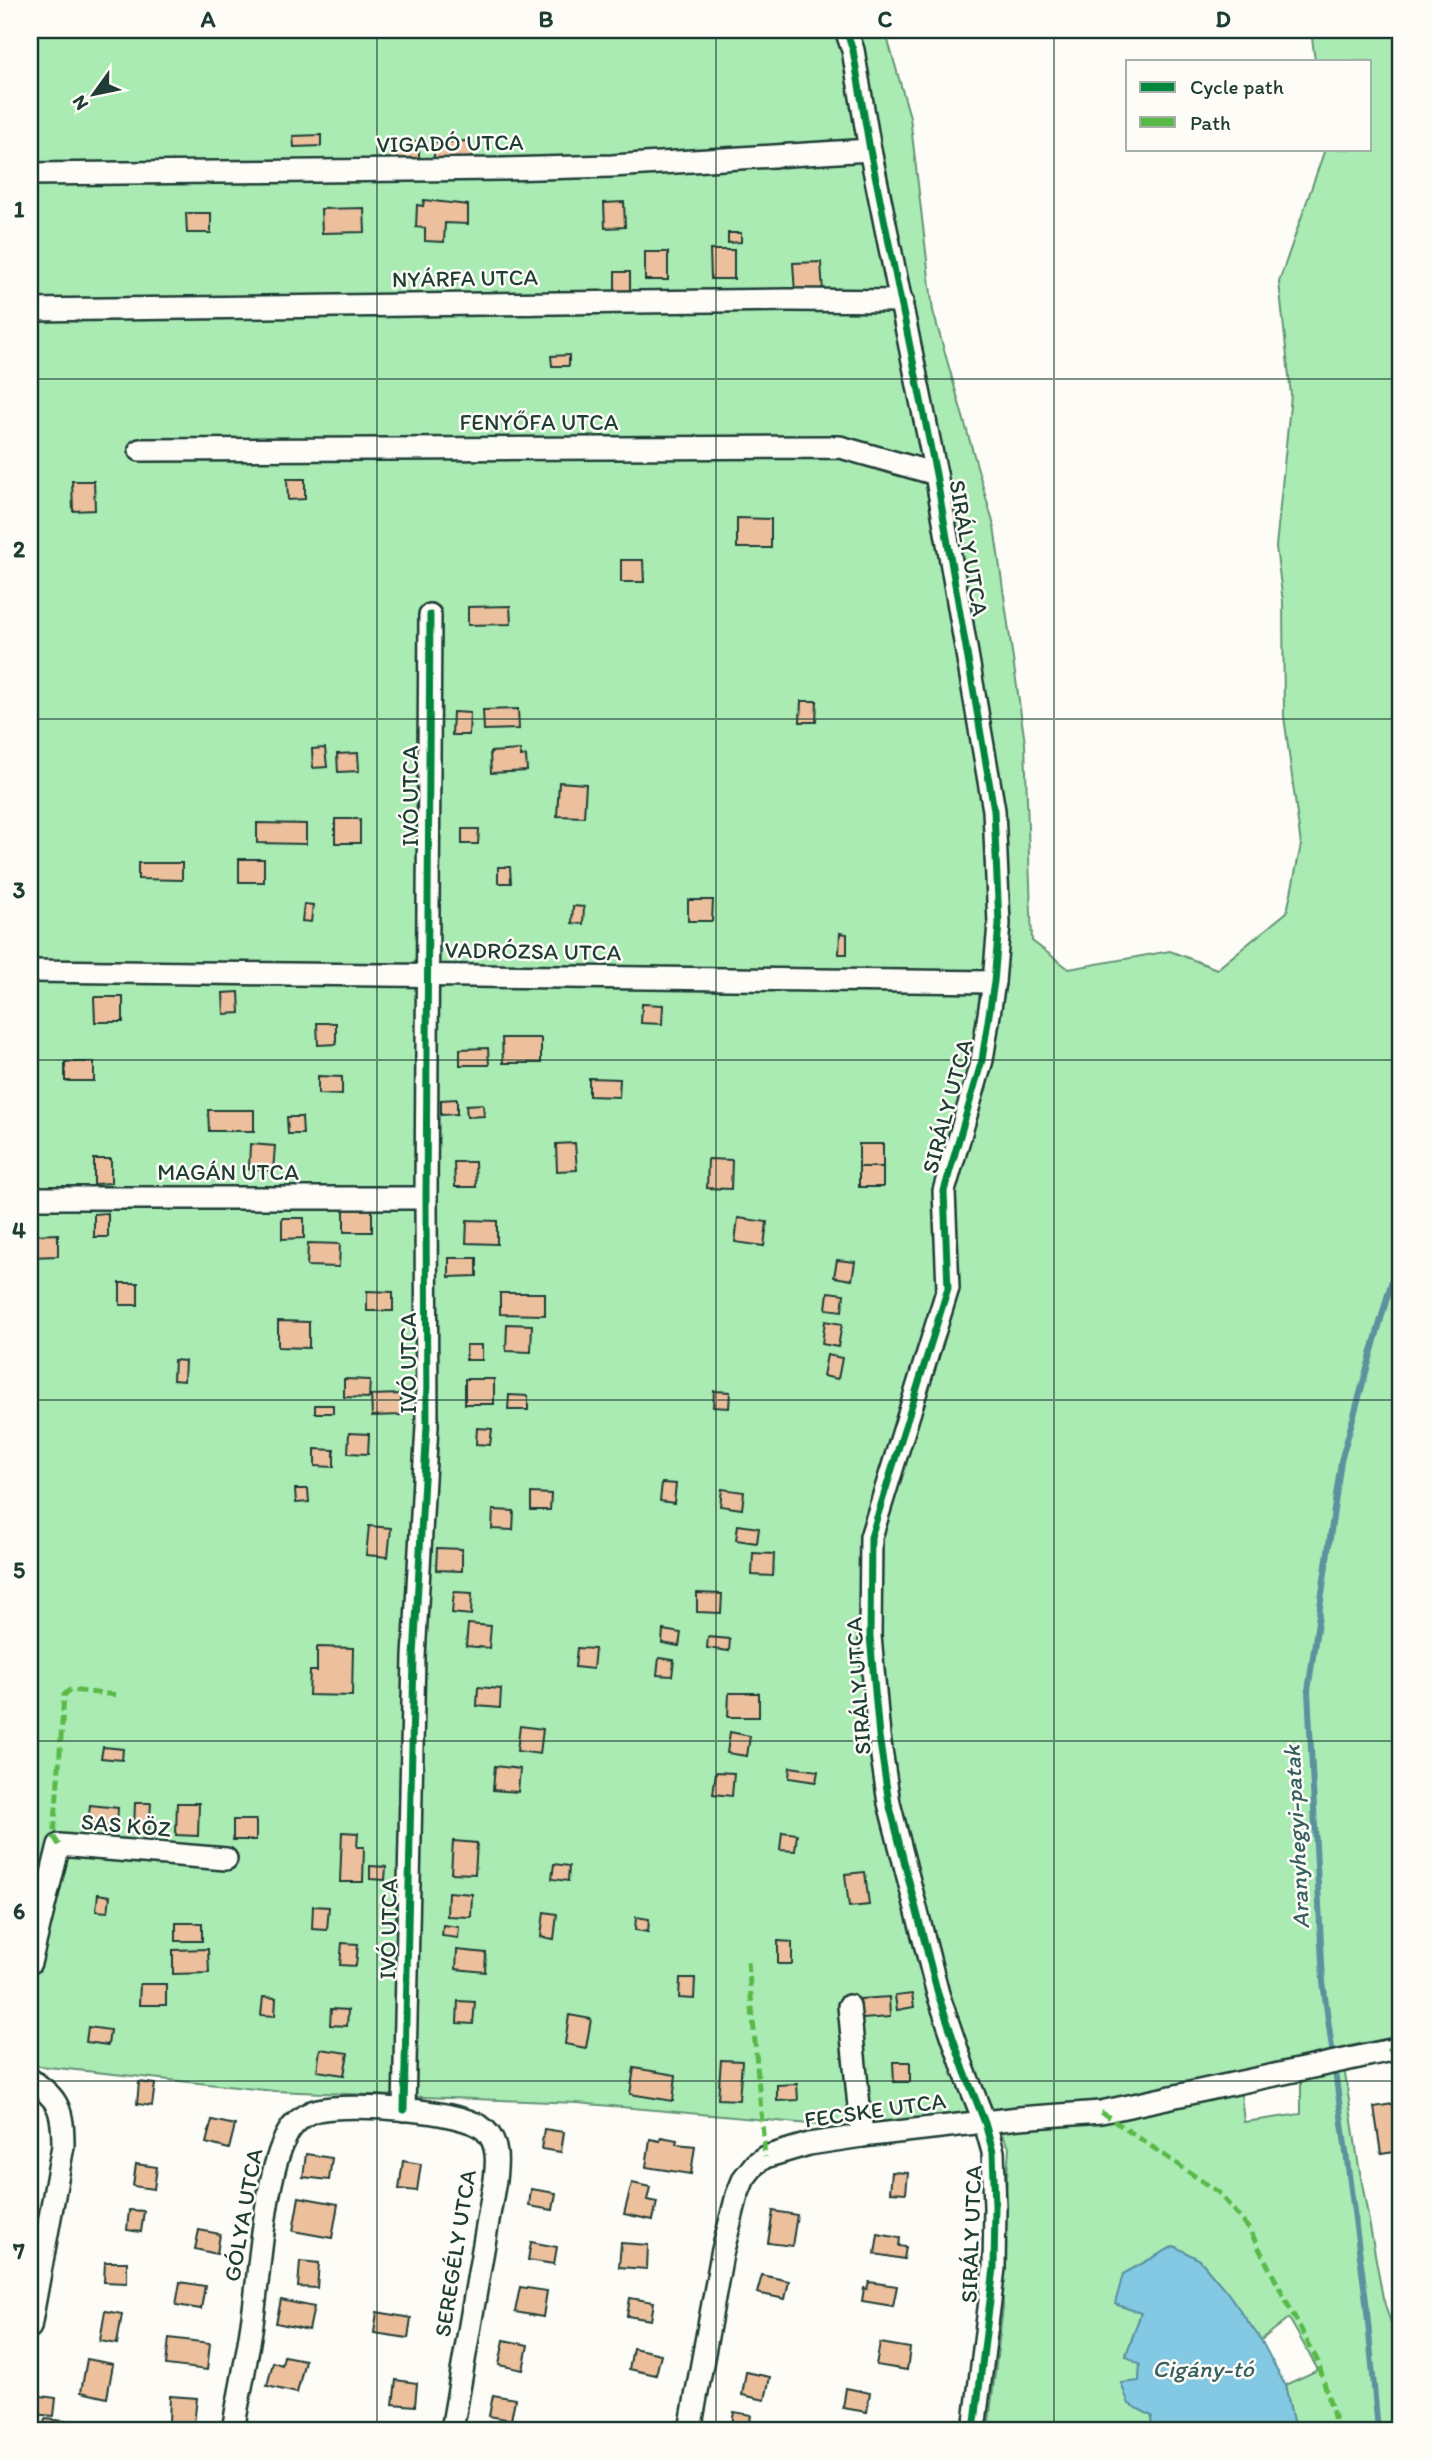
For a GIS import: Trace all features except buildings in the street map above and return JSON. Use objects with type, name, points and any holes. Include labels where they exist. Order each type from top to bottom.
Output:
[{"type":"street","name":"SIRÁLY UTCA","points":[[846,30],[853,50],[870,150],[936,474],[994,810],[999,924],[994,982],[982,1060],[944,1191],[948,1288],[871,1536],[870,1636],[879,1736],[889,1803],[938,1994],[993,2152],[994,2268],[974,2430]]},
{"type":"street","name":"VIGADÓ UTCA","points":[[30,174],[517,169],[870,150]]},
{"type":"street","name":"NYÁRFA UTCA","points":[[30,310],[788,300],[902,301]]},
{"type":"street","name":"FENYŐFA UTCA","points":[[140,450],[840,447],[936,474]]},
{"type":"street","name":"IVÓ UTCA","points":[[404,2110],[414,1657],[427,1426],[430,615]]},
{"type":"street","name":"VADRÓZSA UTCA","points":[[30,971],[994,982]]},
{"type":"street","name":"MAGÁN UTCA","points":[[30,1198],[426,1198]]},
{"type":"street","name":"SAS KÖZ","points":[[30,1963],[59,1846],[226,1859]]},
{"type":"street","points":[[849,2006],[862,2136]]},
{"type":"street","name":"FECSKE UTCA","points":[[690,2430],[722,2254],[737,2195],[744,2178],[755,2164],[775,2153],[809,2144],[862,2136],[1019,2118],[1101,2112],[1401,2048]]},
{"type":"street","points":[[30,2080],[43,2088],[58,2104],[63,2122],[62,2146],[30,2327]]},
{"type":"street","name":"GÓLYA UTCA","points":[[233,2430],[254,2311],[265,2223],[283,2143],[297,2123],[317,2110],[404,2110]]},
{"type":"street","name":"SEREGÉLY UTCA","points":[[404,2110],[449,2114],[471,2120],[487,2131],[497,2157],[453,2430]]},
{"type":"green space","points":[[30,30],[885,30],[910,117],[933,311],[994,526],[1025,743],[1032,941],[1069,969],[1170,951],[1217,969],[1287,912],[1301,845],[1284,716],[1283,602],[1276,547],[1291,395],[1279,282],[1325,150],[1372,150],[1372,60],[1315,60],[1311,30],[1401,30],[1401,2036],[1349,2046],[1345,2074],[1383,2298],[1391,2323],[1401,2322],[1401,2430],[1295,2430],[1285,2385],[1318,2370],[1289,2318],[1261,2340],[1200,2260],[1174,2247],[1116,2304],[1141,2313],[1126,2355],[1140,2365],[1139,2382],[1122,2383],[1130,2404],[1152,2416],[1150,2430],[988,2430],[1003,2308],[1002,2248],[1009,2147],[991,2115],[821,2125],[577,2103],[274,2091],[30,2065]],"holes":[[[1239,2076],[1301,2080],[1301,2114],[1244,2122]]]},
{"type":"water","name":"Cigány-tó","points":[[1174,2246],[1200,2260],[1261,2340],[1285,2385],[1295,2430],[1150,2430],[1152,2416],[1129,2404],[1121,2383],[1139,2381],[1140,2365],[1126,2356],[1141,2313],[1115,2304],[1123,2274]]},
{"type":"waterway","name":"Aranyhegyi-patak","points":[[1378,2430],[1366,2301],[1323,1982],[1308,1691],[1341,1461],[1401,1248]]},
{"type":"marked path","points":[[59,1845],[54,1837],[64,1695],[70,1690],[117,1695]]},
{"type":"marked path","points":[[748,1962],[765,2157]]},
{"type":"marked path","points":[[1389,2051],[1401,2034]]},
{"type":"marked path","points":[[1101,2112],[1218,2192],[1249,2229],[1318,2362],[1338,2430]]},
{"type":"cycle path","points":[[846,30],[853,50],[870,150],[936,474],[994,810],[999,924],[994,982],[982,1060],[944,1191],[948,1288],[871,1537],[870,1636],[879,1736],[889,1803],[938,1994],[993,2152],[994,2268],[974,2430]]},
{"type":"cycle path","points":[[404,2110],[414,1657],[427,1426],[430,615]]}]
